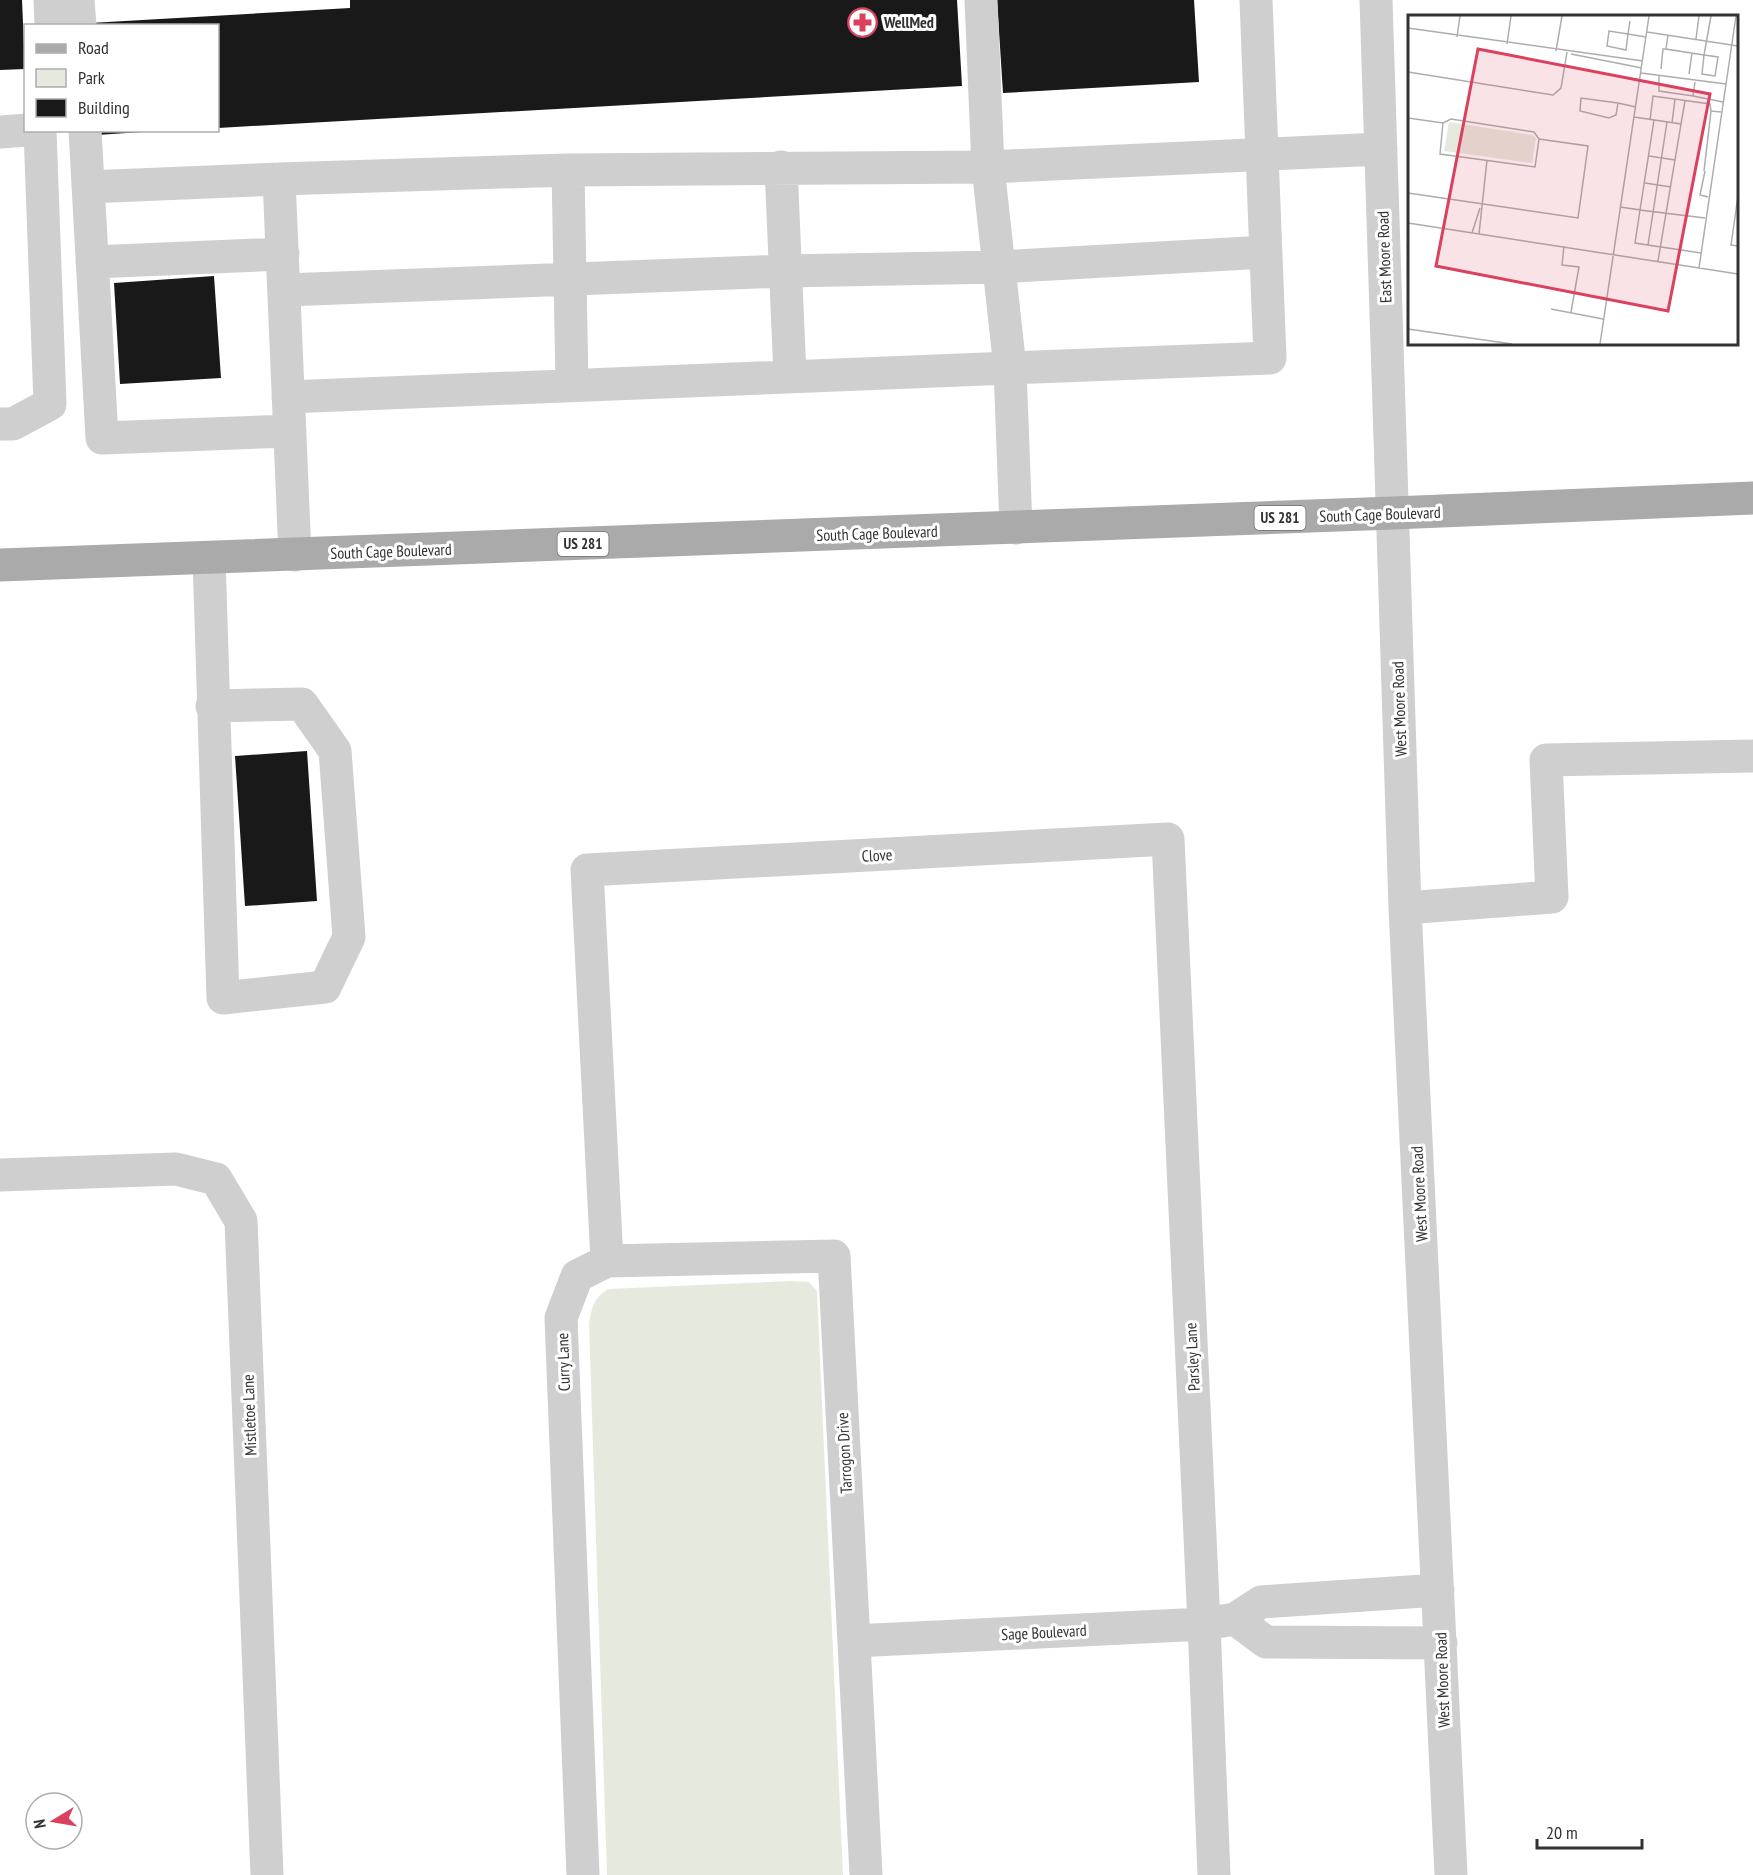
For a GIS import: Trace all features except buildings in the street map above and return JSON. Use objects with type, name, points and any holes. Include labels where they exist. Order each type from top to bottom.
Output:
[{"type":"main road","name":"South Cage Boulevard","points":[[0,566],[1753,498]]},
{"type":"street","points":[[50,0],[51,24]]},
{"type":"street","points":[[78,0],[80,24]]},
{"type":"street","points":[[981,0],[988,167],[1010,368],[1016,528]]},
{"type":"street","points":[[288,397],[1270,358],[1256,0]]},
{"type":"street","name":"East Moore Road","points":[[1376,0],[1394,513]]},
{"type":"street","points":[[0,132],[24,130]]},
{"type":"street","points":[[0,424],[13,424],[50,404],[40,132]]},
{"type":"street","points":[[85,132],[102,438],[290,431]]},
{"type":"street","points":[[88,187],[568,170],[988,167],[1381,149]]},
{"type":"street","points":[[781,167],[790,376]]},
{"type":"street","points":[[568,170],[572,386]]},
{"type":"street","points":[[279,179],[295,555]]},
{"type":"street","points":[[285,290],[785,272],[1000,267],[1266,252]]},
{"type":"street","points":[[92,262],[283,254]]},
{"type":"street","name":"West Moore Road","points":[[1394,513],[1405,908],[1451,1875]]},
{"type":"street","points":[[209,558],[212,706],[223,998],[326,987],[349,937],[335,751],[302,704],[212,706]]},
{"type":"street","points":[[1405,908],[1552,897],[1545,760],[1753,756]]},
{"type":"street","name":"Clove","points":[[607,1261],[586,870],[1168,839]]},
{"type":"street","name":"Parsley Lane","points":[[1168,839],[1220,1621],[1214,1875]]},
{"type":"street","name":"Mistletoe Lane","points":[[0,1175],[176,1169],[216,1179],[241,1221],[267,1875]]},
{"type":"street","name":"Tarrogon Drive","points":[[607,1261],[834,1257],[866,1875]]},
{"type":"street","name":"Curry Lane","points":[[583,1875],[561,1318],[577,1276],[607,1261]]},
{"type":"street","points":[[1220,1621],[1261,1602],[1438,1590]]},
{"type":"street","points":[[1220,1621],[1266,1642],[1441,1643]]},
{"type":"street","name":"Sage Boulevard","points":[[854,1641],[1220,1621]]},
{"type":"green space","points":[[809,1282],[817,1291],[843,1875],[607,1875],[589,1324],[592,1308],[599,1296],[608,1289]]},
{"type":"place","name":"WellMed","points":[[863,22]]}]
